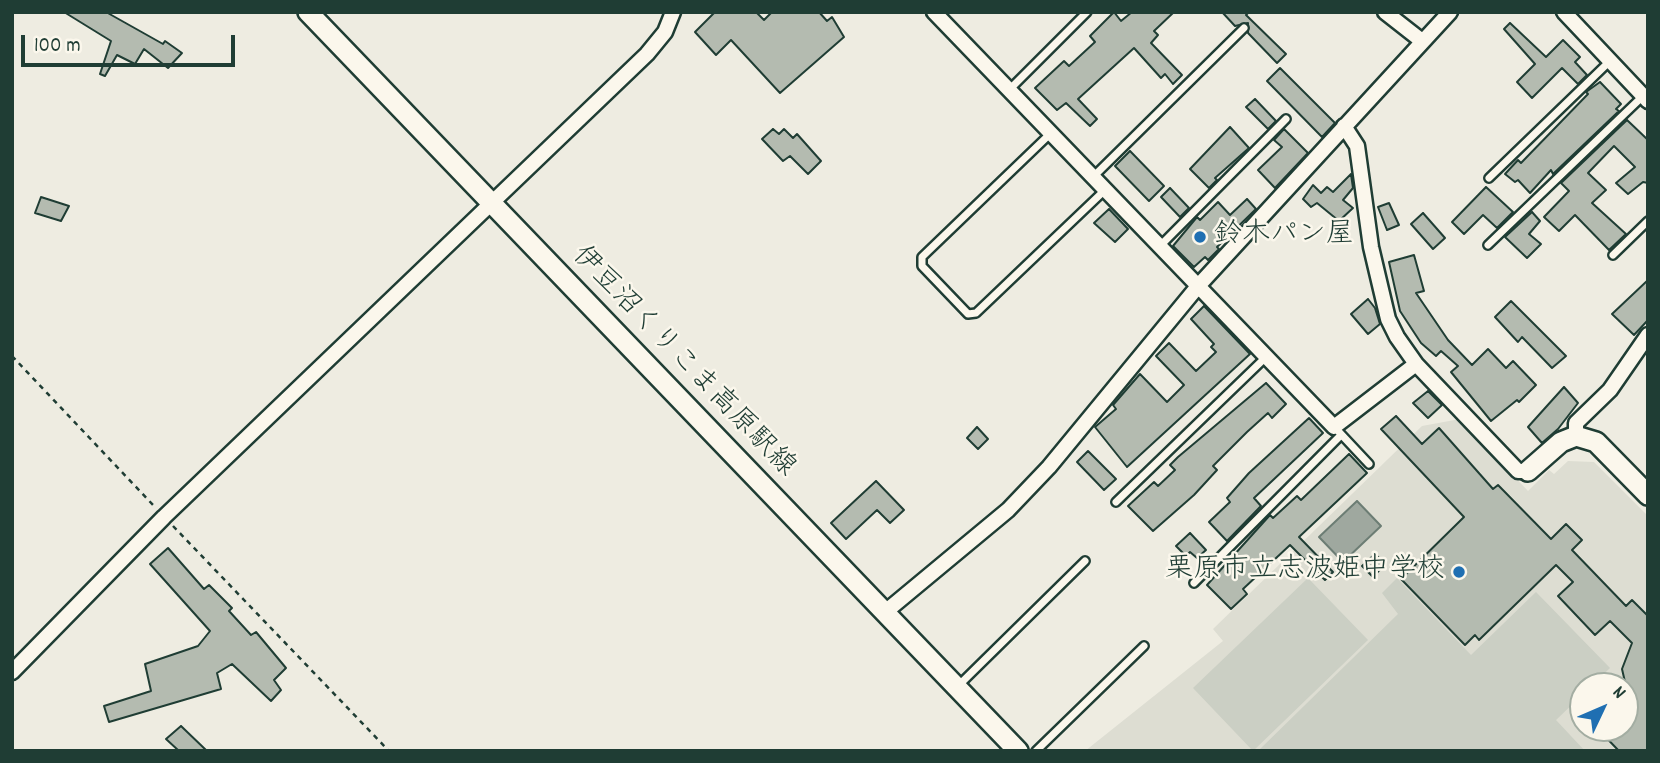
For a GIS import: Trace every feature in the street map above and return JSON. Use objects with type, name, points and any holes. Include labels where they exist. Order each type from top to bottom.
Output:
[{"type":"main road","name":"伊豆沼くりこま高原駅線","points":[[308,12],[1018,751]]},
{"type":"main road","points":[[1528,471],[1562,442],[1576,436],[1596,442],[1648,495]]},
{"type":"street","points":[[12,672],[164,517],[647,54],[665,32],[673,12]]},
{"type":"street","points":[[934,12],[1338,431],[1416,364]]},
{"type":"street","points":[[1385,12],[1422,41]]},
{"type":"street","points":[[884,613],[1008,510],[1041,476],[1199,285],[1450,12]]},
{"type":"street","points":[[1564,12],[1645,99]]},
{"type":"street","points":[[1344,126],[1357,146],[1371,247],[1388,319],[1416,364],[1518,471],[1528,471]]},
{"type":"street","points":[[1576,436],[1576,423],[1610,390],[1648,335]]},
{"type":"lane","points":[[1010,89],[1087,12]]},
{"type":"lane","points":[[1094,176],[1244,28]]},
{"type":"lane","points":[[1489,178],[1610,61]]},
{"type":"lane","points":[[1488,245],[1645,99]]},
{"type":"lane","points":[[1158,247],[1286,119]]},
{"type":"lane","points":[[1052,132],[922,257],[922,266],[968,314],[976,313],[1107,189]]},
{"type":"lane","points":[[1613,255],[1648,221]]},
{"type":"lane","points":[[1116,502],[1266,357]]},
{"type":"lane","points":[[1194,583],[1338,431],[1369,464]]},
{"type":"lane","points":[[956,687],[1084,561]]},
{"type":"lane","points":[[1037,751],[1144,646]]},
{"type":"path","points":[[12,356],[390,751]]},
{"type":"shaded area","name":"栗原市立志波姫中学校","points":[[1460,419],[1528,491],[1549,470],[1554,474],[1568,461],[1594,462],[1648,516],[1648,751],[1085,751],[1223,641],[1213,629],[1422,426]]},
{"type":"shaded area","points":[[1357,501],[1381,526],[1343,562],[1319,537]]},
{"type":"shaded area","points":[[1308,578],[1368,640],[1253,751],[1193,688]]},
{"type":"shaded area","points":[[1397,578],[1471,655],[1536,592],[1610,668],[1606,672],[1569,672],[1569,707],[1556,720],[1569,734],[1569,742],[1577,742],[1585,751],[1258,751],[1398,614],[1382,593]]},
{"type":"building","points":[[64,12],[106,12],[163,44],[165,41],[182,53],[168,68],[144,49],[135,64],[117,55],[105,76],[100,74],[111,41]]},
{"type":"building","points":[[715,12],[756,12],[764,20],[772,12],[819,12],[827,21],[832,17],[844,37],[780,93],[731,40],[716,55],[695,32]]},
{"type":"building","points":[[1114,12],[1121,21],[1132,12],[1174,12],[1154,31],[1158,35],[1151,43],[1182,75],[1173,84],[1165,74],[1161,78],[1134,48],[1078,99],[1097,119],[1090,126],[1066,103],[1057,110],[1035,88],[1064,61],[1069,66],[1095,42],[1090,36]]},
{"type":"building","points":[[1222,12],[1249,12],[1246,15],[1286,54],[1277,63],[1248,33],[1248,23],[1235,26]]},
{"type":"building","points":[[1510,23],[1546,57],[1563,40],[1580,57],[1575,62],[1587,75],[1578,84],[1562,68],[1532,98],[1517,82],[1535,64],[1504,29]]},
{"type":"building","points":[[1280,68],[1335,123],[1322,137],[1267,81]]},
{"type":"building","points":[[1600,82],[1621,104],[1616,109],[1619,111],[1553,174],[1551,170],[1530,193],[1518,180],[1515,182],[1505,174],[1518,160],[1521,163],[1588,94],[1586,92]]},
{"type":"building","points":[[1255,99],[1276,121],[1268,129],[1246,107]]},
{"type":"building","points":[[1627,120],[1648,140],[1648,183],[1643,182],[1628,194],[1616,183],[1635,167],[1614,146],[1588,173],[1606,190],[1592,203],[1626,234],[1609,250],[1575,215],[1559,231],[1544,217],[1569,191],[1561,183]]},
{"type":"building","points":[[1230,127],[1249,148],[1215,178],[1217,180],[1209,188],[1190,169]]},
{"type":"building","points":[[773,129],[779,134],[784,129],[793,138],[797,134],[821,161],[808,174],[790,156],[783,161],[762,139]]},
{"type":"building","points":[[1284,129],[1308,153],[1275,188],[1258,170],[1282,147],[1274,140]]},
{"type":"building","points":[[1130,151],[1164,186],[1149,201],[1115,166]]},
{"type":"building","points":[[1351,174],[1353,188],[1343,200],[1353,208],[1339,221],[1317,203],[1311,207],[1303,199],[1313,185],[1321,193],[1327,187],[1333,192]]},
{"type":"building","points":[[1486,187],[1513,212],[1497,228],[1483,215],[1464,234],[1452,222]]},
{"type":"building","points":[[1170,188],[1189,208],[1180,217],[1161,197]]},
{"type":"building","points":[[41,197],[69,206],[61,221],[35,213]]},
{"type":"building","points":[[1247,199],[1256,209],[1217,247],[1219,249],[1208,260],[1205,257],[1194,267],[1173,246],[1197,217],[1200,220],[1218,202],[1230,215]]},
{"type":"building","points":[[1389,203],[1399,225],[1387,230],[1378,207]]},
{"type":"building","points":[[1109,209],[1128,229],[1115,242],[1094,223]]},
{"type":"building","points":[[1532,212],[1540,221],[1529,234],[1541,244],[1527,258],[1505,237]]},
{"type":"building","points":[[1423,213],[1445,238],[1433,249],[1411,224]]},
{"type":"building","points":[[1414,255],[1424,291],[1416,293],[1448,340],[1472,365],[1488,349],[1506,368],[1513,361],[1536,385],[1519,402],[1517,400],[1491,421],[1451,372],[1458,366],[1441,351],[1436,356],[1421,343],[1400,311],[1389,262]]},
{"type":"building","points":[[1648,280],[1648,320],[1634,335],[1612,314]]},
{"type":"building","points":[[1368,299],[1375,308],[1380,324],[1368,334],[1351,314]]},
{"type":"building","points":[[1511,301],[1566,356],[1552,368],[1522,337],[1518,342],[1495,317]]},
{"type":"building","points":[[1204,306],[1250,354],[1127,467],[1095,427],[1116,409],[1113,405],[1140,374],[1167,402],[1184,385],[1156,356],[1169,343],[1196,371],[1216,352],[1211,347],[1214,344],[1191,319]]},
{"type":"building","points":[[1266,383],[1286,404],[1272,418],[1268,413],[1247,432],[1213,466],[1217,470],[1194,495],[1153,531],[1128,506],[1154,482],[1158,486],[1175,470],[1170,465],[1178,457]]},
{"type":"building","points":[[1564,387],[1578,403],[1558,429],[1542,443],[1528,427]]},
{"type":"building","points":[[1428,391],[1442,405],[1428,418],[1413,403]]},
{"type":"building","points":[[1396,416],[1422,444],[1439,428],[1493,489],[1498,485],[1551,539],[1566,524],[1582,540],[1572,550],[1626,606],[1632,600],[1648,616],[1648,751],[1619,751],[1610,742],[1639,742],[1639,672],[1623,672],[1622,669],[1632,643],[1610,621],[1595,635],[1558,596],[1573,582],[1556,565],[1479,640],[1475,635],[1465,645],[1401,579],[1464,517],[1381,429]]},
{"type":"building","points":[[1309,418],[1323,433],[1254,498],[1261,506],[1227,541],[1209,522],[1230,502],[1227,498],[1249,473]]},
{"type":"building","points":[[977,427],[988,439],[978,449],[967,438]]},
{"type":"building","points":[[1088,451],[1116,479],[1104,490],[1077,462]]},
{"type":"building","points":[[1349,454],[1367,473],[1299,537],[1333,572],[1325,580],[1290,545],[1243,589],[1247,594],[1231,609],[1207,585],[1270,515],[1273,518],[1297,496],[1301,500]]},
{"type":"building","points":[[876,481],[904,510],[890,523],[877,510],[846,539],[831,523]]},
{"type":"building","points":[[1190,533],[1206,550],[1197,558],[1190,552],[1186,556],[1176,546]]},
{"type":"building","points":[[168,548],[204,589],[209,585],[232,608],[229,611],[251,635],[256,632],[286,668],[274,680],[281,690],[271,701],[232,664],[217,673],[221,689],[109,722],[104,706],[151,691],[145,664],[198,646],[210,631],[150,564]]},
{"type":"building","points":[[1375,554],[1385,564],[1373,577],[1362,566]]},
{"type":"building","points":[[181,726],[207,751],[179,751],[166,739]]},
{"type":"place","name":"鈴木パン屋","points":[[1200,237]]},
{"type":"place","name":"栗原市立志波姫中学校","points":[[1459,572]]}]
